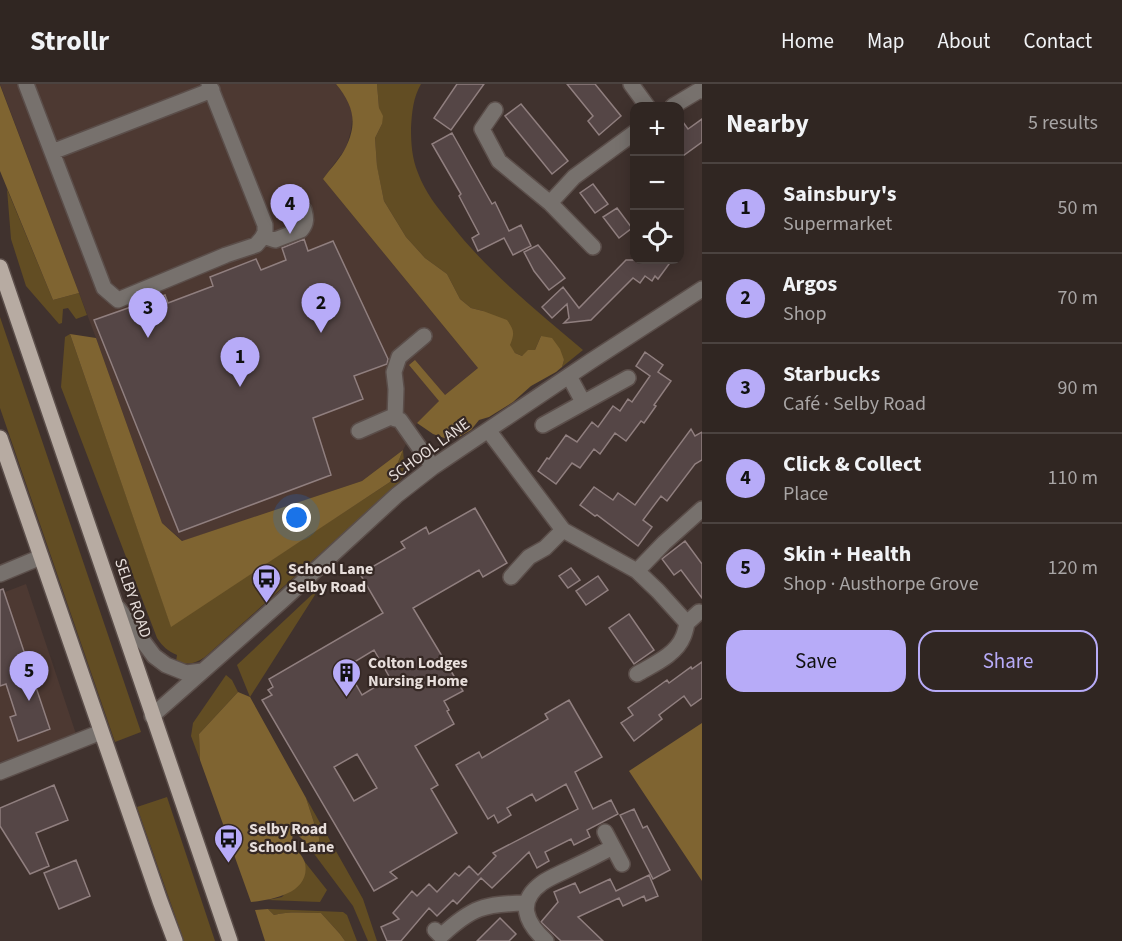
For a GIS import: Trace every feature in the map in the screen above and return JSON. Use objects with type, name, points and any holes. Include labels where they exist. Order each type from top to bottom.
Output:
[{"type":"main road","name":"SELBY ROAD","points":[[0,267],[230,941]]},
{"type":"main road","points":[[0,438],[175,941]]},
{"type":"street","points":[[26,84],[52,152],[105,288],[118,300],[226,255],[256,245],[263,236],[265,225],[210,87],[52,152]]},
{"type":"street","points":[[631,84],[643,102]]},
{"type":"street","points":[[680,102],[702,91]]},
{"type":"street","points":[[495,111],[482,129],[500,161],[550,203],[593,247]]},
{"type":"street","points":[[550,203],[574,177],[630,136]]},
{"type":"street","points":[[263,236],[275,240],[301,230],[306,219],[304,210]]},
{"type":"street","name":"SCHOOL LANE","points":[[152,716],[398,495],[433,467],[702,289]]},
{"type":"street","points":[[395,419],[394,372],[399,357],[424,336]]},
{"type":"street","points":[[568,376],[584,402]]},
{"type":"street","points":[[543,424],[628,378]]},
{"type":"street","points":[[359,431],[391,417],[400,420],[433,467]]},
{"type":"street","points":[[488,430],[563,530],[637,571],[687,623]]},
{"type":"street","points":[[637,571],[702,509]]},
{"type":"street","points":[[511,577],[529,557],[545,548],[563,530]]},
{"type":"street","points":[[0,574],[41,557]]},
{"type":"street","points":[[118,609],[154,656],[166,665],[186,673],[202,671]]},
{"type":"street","points":[[637,674],[679,645],[687,623],[699,612]]},
{"type":"street","points":[[0,772],[101,732]]},
{"type":"street","points":[[605,832],[622,864]]},
{"type":"street","points":[[546,941],[534,931],[529,921],[526,903],[531,893],[542,883],[613,847]]},
{"type":"street","points":[[435,930],[441,936],[456,922],[477,909],[500,903],[526,903]]},
{"type":"shaded area","points":[[0,84],[336,84],[346,97],[353,113],[351,130],[346,148],[323,179],[478,368],[445,395],[417,423],[403,450],[362,481],[183,541],[162,523],[96,338]]},
{"type":"shaded area","points":[[336,84],[377,84],[379,108],[383,116],[375,138],[377,166],[384,201],[406,237],[425,258],[447,274],[460,299],[471,308],[507,320],[513,332],[510,345],[515,353],[522,356],[528,350],[535,350],[541,336],[552,338],[564,360],[562,367],[556,372],[531,386],[513,402],[489,417],[479,420],[471,430],[459,437],[447,439],[433,434],[417,423],[439,401],[409,365],[415,360],[445,395],[478,368],[323,179],[344,151],[352,130],[350,107]]},
{"type":"shaded area","points":[[377,84],[421,84],[413,105],[411,134],[414,162],[424,187],[440,211],[480,258],[513,290],[583,350],[562,367],[564,360],[541,336],[535,350],[522,356],[515,353],[483,311],[471,308],[460,299],[447,274],[425,258],[406,237],[384,201],[377,167],[375,138],[382,124]]},
{"type":"shaded area","points":[[0,85],[79,293],[53,300],[0,171]]},
{"type":"shaded area","points":[[7,189],[53,300],[79,293],[87,315],[76,319],[68,308],[63,309],[62,323],[59,324],[26,286],[11,239]]},
{"type":"shaded area","points":[[0,317],[141,732],[115,742],[0,408]]},
{"type":"shaded area","points":[[70,334],[171,626],[390,482],[403,450],[404,468],[401,480],[205,657],[191,663],[176,662],[177,655],[161,644],[157,638],[61,387],[65,337]]},
{"type":"shaded area","points":[[70,334],[96,338],[162,523],[182,541],[362,481],[403,450],[390,482],[171,627]]},
{"type":"shaded area","points":[[26,584],[76,734],[0,762],[0,594]]},
{"type":"shaded area","points":[[320,587],[250,697],[237,665]]},
{"type":"shaded area","points":[[226,675],[232,680],[238,692],[199,734],[200,760],[191,736],[193,723]]},
{"type":"shaded area","points":[[238,692],[250,697],[306,798],[319,838],[319,845],[306,843],[293,830],[292,843],[305,863],[302,881],[296,888],[279,897],[251,902],[200,760],[199,734]]},
{"type":"shaded area","points":[[702,723],[702,881],[629,771]]},
{"type":"shaded area","points":[[167,797],[215,941],[184,941],[137,807]]},
{"type":"shaded area","points":[[306,798],[363,899],[377,941],[368,941],[353,906],[306,843],[319,845],[319,838]]},
{"type":"shaded area","points":[[304,861],[327,890],[320,902],[268,900],[282,897],[305,870]]},
{"type":"shaded area","points":[[268,909],[343,912],[347,915],[357,941],[345,941],[321,913],[274,915]]},
{"type":"shaded area","points":[[268,909],[274,915],[321,913],[345,941],[265,941],[255,910]]},
{"type":"building","points":[[457,84],[484,84],[451,130],[434,118]]},
{"type":"building","points":[[567,84],[595,84],[621,116],[599,135],[588,121],[593,116]]},
{"type":"building","points":[[521,104],[568,161],[552,174],[505,116]]},
{"type":"building","points":[[702,119],[702,142],[684,155],[684,124],[688,129]]},
{"type":"building","points":[[452,133],[492,204],[495,202],[509,231],[521,225],[531,246],[513,255],[504,238],[478,251],[472,238],[479,234],[459,196],[461,194],[432,144]]},
{"type":"building","points":[[593,184],[608,204],[595,213],[580,193]]},
{"type":"building","points":[[617,208],[630,225],[630,230],[619,238],[603,217]]},
{"type":"building","points":[[304,239],[308,251],[333,241],[388,359],[387,364],[354,376],[363,399],[313,418],[331,475],[179,532],[94,320],[165,295],[168,303],[213,286],[210,277],[256,259],[261,270],[286,260],[282,248]]},
{"type":"building","points":[[538,245],[565,278],[549,290],[534,271],[524,252]]},
{"type":"building","points":[[626,260],[630,260],[630,264],[669,264],[658,279],[655,276],[652,281],[645,276],[640,283],[633,278],[591,320],[564,323],[569,318],[567,304],[552,318],[542,307],[563,287],[579,308]]},
{"type":"building","points":[[645,352],[663,365],[658,372],[671,381],[644,423],[641,421],[626,441],[615,433],[600,454],[594,449],[580,468],[572,463],[556,484],[538,471],[566,435],[577,442],[592,422],[598,427],[613,406],[620,411],[628,399],[632,402],[650,376],[636,366]]},
{"type":"building","points":[[691,429],[695,436],[702,432],[702,460],[695,464],[667,501],[661,496],[643,520],[652,527],[638,546],[580,505],[594,487],[613,500],[618,493],[635,505]]},
{"type":"building","name":"Colton Lodges Nursing Home","points":[[475,508],[507,563],[483,577],[479,570],[413,608],[463,691],[444,701],[454,724],[415,746],[438,785],[431,789],[457,833],[390,872],[397,878],[374,891],[262,700],[272,695],[268,690],[273,687],[269,679],[383,613],[360,574],[405,548],[401,542],[426,527],[429,534]],"holes":[[[374,650],[390,678],[362,695],[346,667]],[[357,754],[377,788],[354,801],[334,767]]]},
{"type":"building","points":[[685,541],[702,564],[702,598],[681,570],[674,575],[662,559]]},
{"type":"building","points":[[571,568],[580,580],[568,588],[559,576]]},
{"type":"building","points":[[598,576],[608,590],[586,605],[576,591]]},
{"type":"building","points":[[3,589],[50,729],[18,741],[10,717],[16,715],[6,684],[0,686],[0,590]]},
{"type":"building","points":[[629,614],[654,650],[634,664],[609,628]]},
{"type":"building","points":[[702,662],[702,698],[691,706],[684,696],[659,715],[662,719],[634,741],[621,723],[633,715],[628,708],[667,680],[669,683]]},
{"type":"building","points":[[569,700],[602,757],[575,772],[593,809],[611,800],[618,814],[587,830],[590,837],[574,845],[571,839],[545,852],[549,861],[537,868],[529,852],[492,888],[481,878],[457,904],[453,900],[437,916],[429,908],[401,941],[387,941],[381,927],[399,919],[393,913],[412,891],[417,896],[429,884],[437,892],[455,873],[459,876],[469,866],[478,875],[496,856],[493,853],[578,809],[566,784],[536,801],[532,794],[507,808],[511,815],[498,823],[494,815],[488,819],[456,765],[479,752],[482,758],[548,719],[545,714]]},
{"type":"building","points":[[54,785],[68,820],[36,833],[49,866],[30,874],[0,826],[0,808]]},
{"type":"building","points":[[634,809],[643,828],[647,826],[670,870],[653,879],[620,815]]},
{"type":"building","points":[[76,860],[90,896],[59,909],[44,873]]},
{"type":"building","points":[[649,875],[658,896],[646,901],[644,896],[623,906],[619,898],[578,917],[603,941],[561,941],[541,922],[558,902],[554,892],[575,883],[580,893],[610,879],[616,891]]},
{"type":"building","points":[[500,918],[516,934],[509,941],[477,941]]},
{"type":"place","name":"Click & Collect","points":[[290,234]]},
{"type":"place","name":"Argos","points":[[321,333]]},
{"type":"place","name":"Starbucks","points":[[148,338]]},
{"type":"place","name":"Sainsbury's","points":[[240,387]]},
{"type":"place","name":"School Lane Selby Road","points":[[267,604]]},
{"type":"place","name":"Colton Lodges Nursing Home","points":[[347,698]]},
{"type":"place","name":"Skin + Health","points":[[29,701]]},
{"type":"place","name":"Selby Road School Lane","points":[[228,864]]}]
